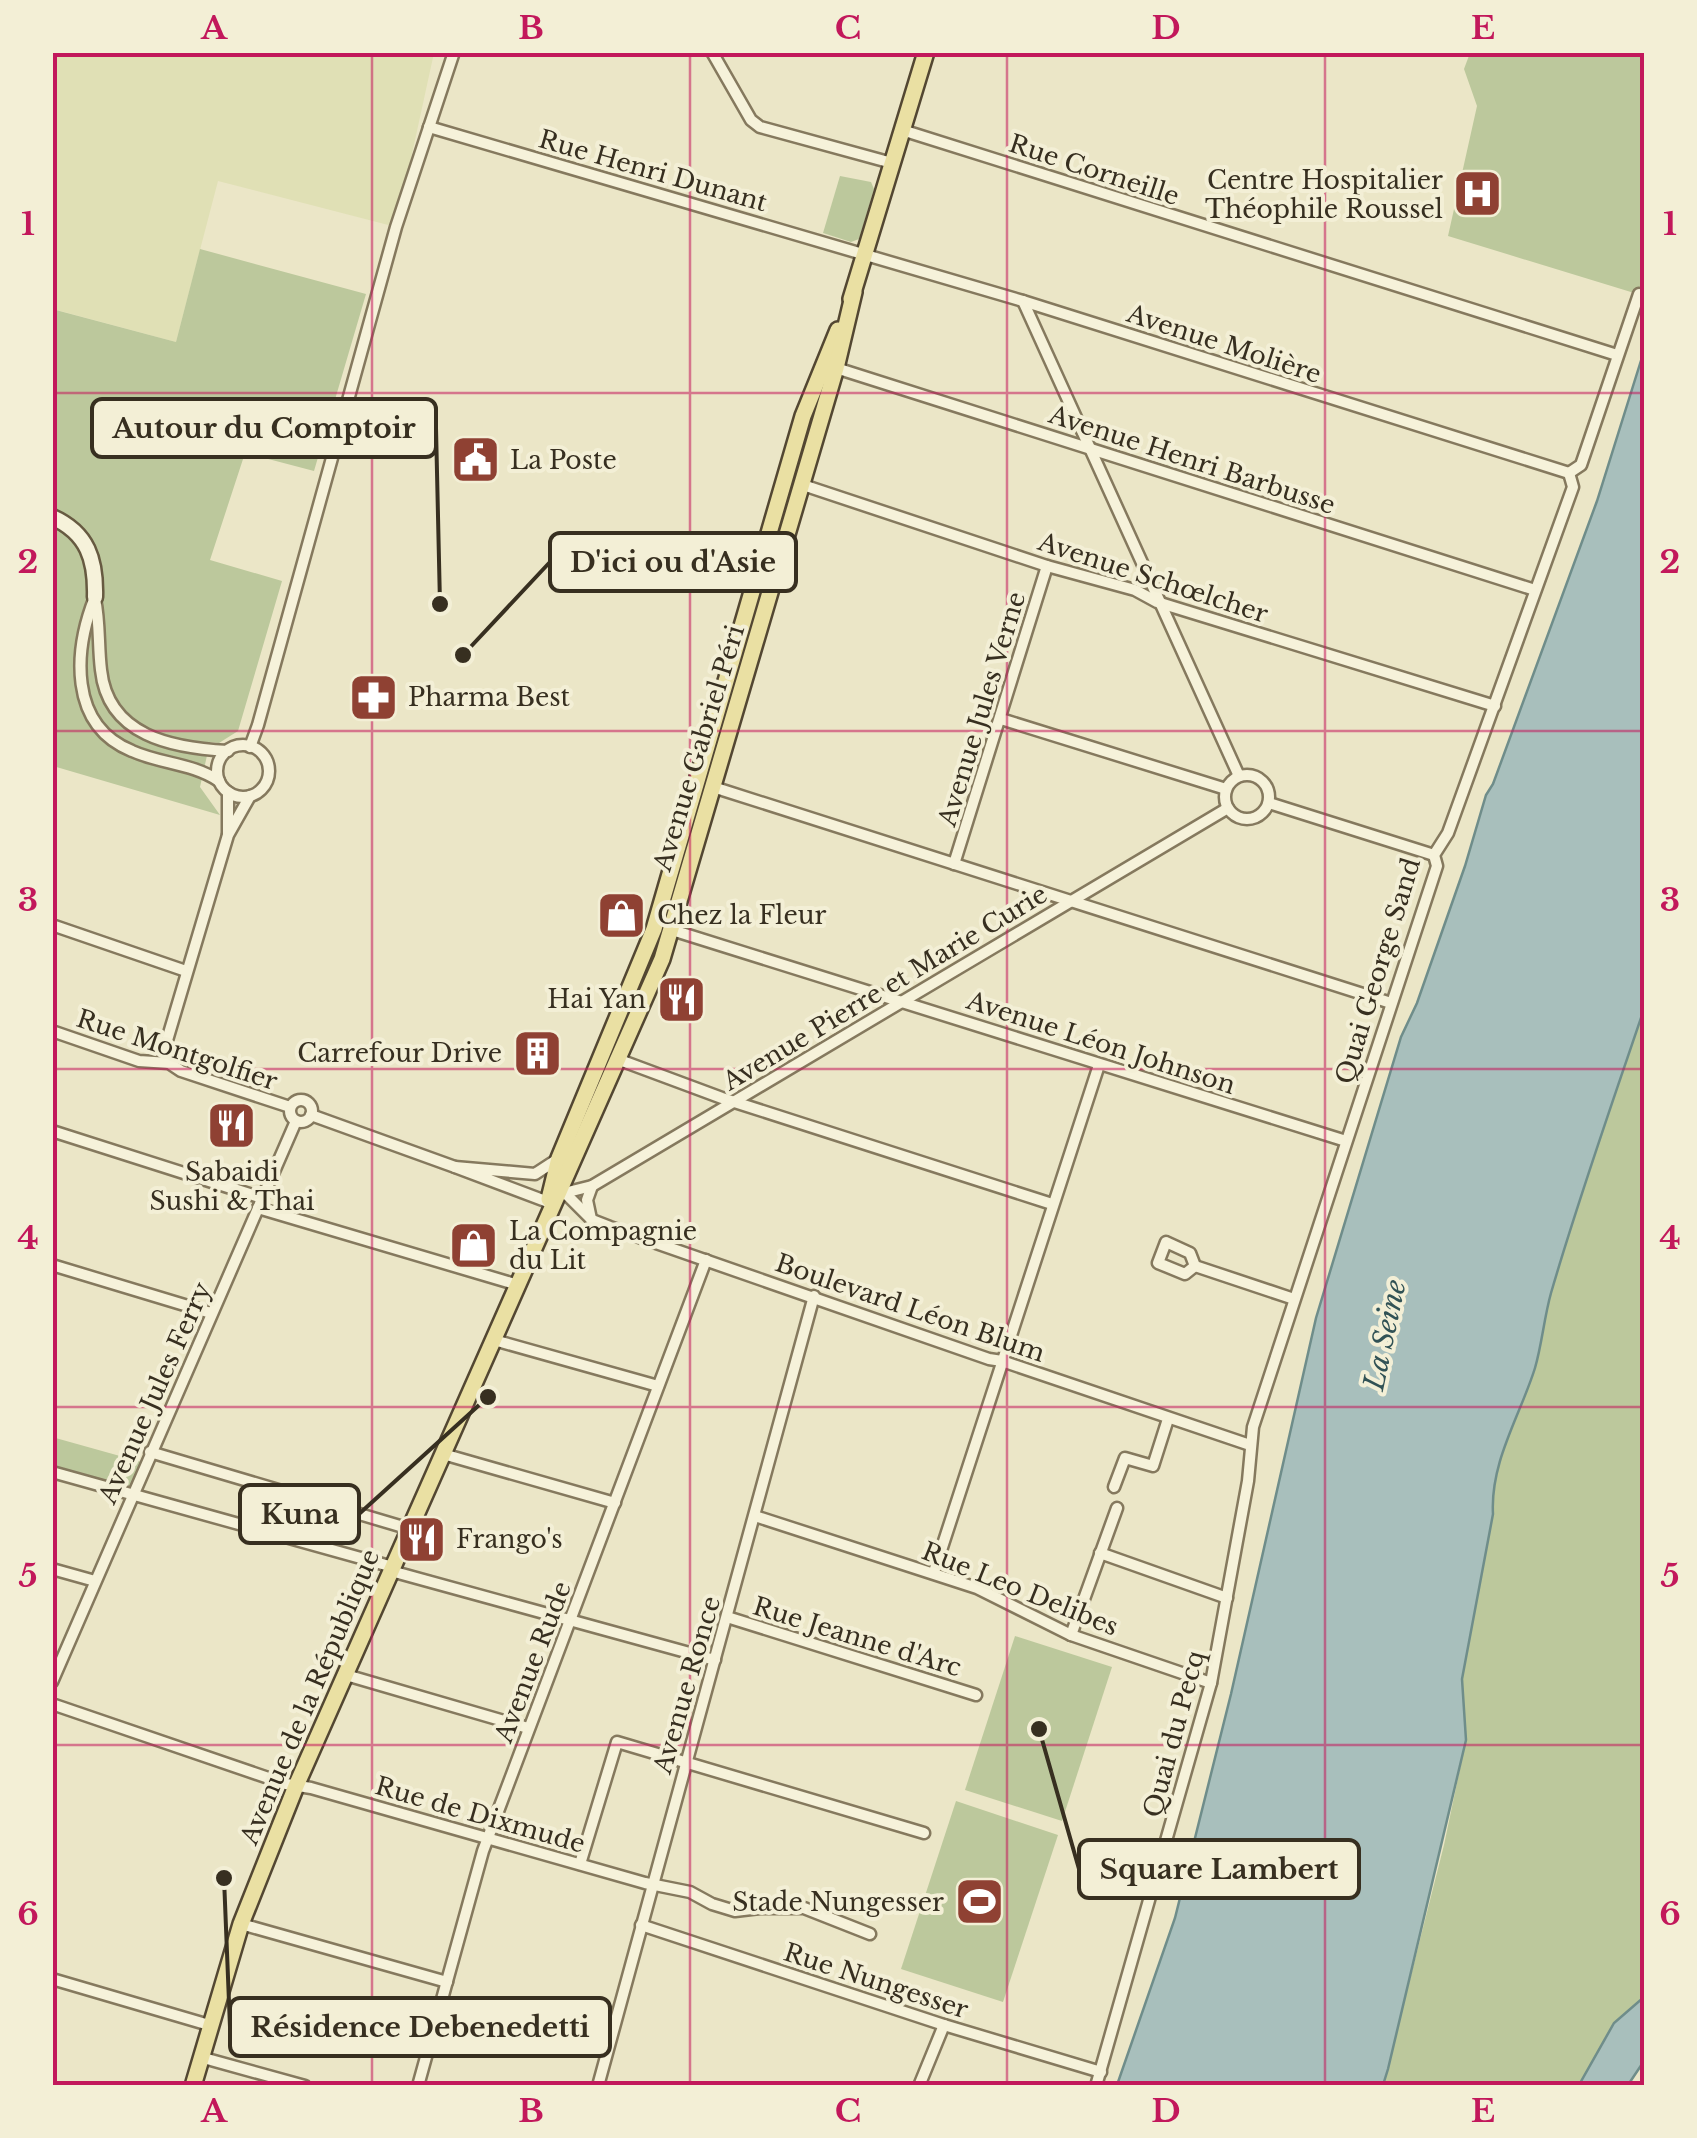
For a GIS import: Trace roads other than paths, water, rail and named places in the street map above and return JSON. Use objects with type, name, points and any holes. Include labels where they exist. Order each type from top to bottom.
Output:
[{"type":"main road","name":"Avenue Gabriel Péri","points":[[557,1199],[672,930],[926,52]]},
{"type":"main road","name":"Avenue Gabriel Péri","points":[[557,1199],[559,1158],[654,929],[803,416],[854,292]]},
{"type":"main road","name":"Avenue de la République","points":[[194,2086],[241,1924],[296,1786],[557,1199]]},
{"type":"street","points":[[250,747],[396,227],[454,52]]},
{"type":"street","points":[[712,52],[751,120],[760,127],[892,163]]},
{"type":"street","name":"Rue Henri Dunant","points":[[430,126],[866,254]]},
{"type":"street","name":"Rue Corneille","points":[[902,130],[1617,354]]},
{"type":"street","name":"Avenue Molière","points":[[866,254],[1569,473]]},
{"type":"street","name":"Quai George Sand","points":[[1250,1445],[1294,1299],[1437,866],[1434,855],[1448,833],[1495,706],[1573,487],[1569,473],[1581,465],[1638,294]]},
{"type":"street","points":[[1023,301],[1239,776]]},
{"type":"street","name":"Avenue Henri Barbusse","points":[[836,368],[1535,590]]},
{"type":"street","name":"Avenue Schœlcher","points":[[800,484],[1047,566],[1135,590],[1157,602],[1495,706]]},
{"type":"street","points":[[52,517],[75,530],[89,549],[96,572],[94,597],[85,621],[80,673],[83,696],[96,724],[126,749],[203,770],[219,781],[228,792],[228,836]]},
{"type":"street","name":"Avenue Jules Verne","points":[[954,864],[1047,566]]},
{"type":"street","points":[[94,597],[100,624],[103,684],[121,719],[148,737],[208,750],[250,747],[261,754],[269,772],[265,785],[250,796],[228,836],[164,1047],[169,1063]]},
{"type":"street","points":[[1001,719],[1226,790]]},
{"type":"street","points":[[219,781],[218,764],[228,751]]},
{"type":"street","points":[[1239,776],[1254,776],[1268,788],[1269,803],[1259,816],[1238,817],[1228,808],[1226,790],[1239,776]]},
{"type":"street","points":[[713,787],[1391,1002]]},
{"type":"street","points":[[228,792],[250,796]]},
{"type":"street","points":[[1269,803],[1434,855]]},
{"type":"street","name":"Avenue Pierre et Marie Curie","points":[[557,1199],[592,1186],[1228,808]]},
{"type":"street","points":[[52,925],[186,972]]},
{"type":"street","name":"Avenue Léon Johnson","points":[[672,930],[1346,1142]]},
{"type":"street","name":"Rue Montgolfier","points":[[52,1031],[139,1061],[169,1063],[181,1071],[290,1107]]},
{"type":"street","points":[[617,1060],[1052,1204]]},
{"type":"street","points":[[934,1572],[1099,1065]]},
{"type":"street","name":"Rue Montgolfier","points":[[305,1100],[310,1104],[311,1116],[296,1120],[290,1107],[305,1100]]},
{"type":"street","name":"Rue Montgolfier","points":[[311,1116],[557,1199]]},
{"type":"street","name":"Avenue Jules Ferry","points":[[52,1682],[296,1120]]},
{"type":"street","points":[[52,1131],[518,1286]]},
{"type":"street","name":"Rue Montgolfier","points":[[456,1167],[535,1174],[559,1158]]},
{"type":"street","points":[[592,1186],[587,1208],[592,1220]]},
{"type":"street","name":"Boulevard Léon Blum","points":[[557,1199],[592,1220],[989,1359],[1250,1445]]},
{"type":"street","name":"Avenue Rude","points":[[418,2086],[488,1839],[706,1260]]},
{"type":"street","points":[[52,1264],[211,1313]]},
{"type":"street","points":[[1195,1266],[1294,1299]]},
{"type":"street","name":"Avenue Ronce","points":[[598,2086],[814,1296]]},
{"type":"street","points":[[494,1340],[658,1386]]},
{"type":"street","points":[[1114,1487],[1125,1458],[1153,1466],[1168,1419]]},
{"type":"street","name":"Quai du Pecq","points":[[1096,2086],[1210,1684],[1248,1482],[1250,1445]]},
{"type":"street","points":[[150,1452],[410,1529]]},
{"type":"street","points":[[444,1454],[616,1503]]},
{"type":"street","points":[[52,1472],[715,1660]]},
{"type":"street","points":[[1071,1635],[1116,1508]]},
{"type":"street","name":"Rue Leo Delibes","points":[[756,1516],[934,1572],[977,1588],[1071,1635],[1210,1684]]},
{"type":"street","points":[[1100,1553],[1227,1598]]},
{"type":"street","points":[[52,1569],[95,1581]]},
{"type":"street","name":"Rue Jeanne d'Arc","points":[[727,1617],[976,1695]]},
{"type":"street","points":[[346,1675],[528,1728]]},
{"type":"street","name":"Rue de Dixmude","points":[[52,1704],[296,1786],[690,1892],[735,1911],[804,1908],[870,1934]]},
{"type":"street","points":[[580,1864],[616,1742],[924,1833]]},
{"type":"street","points":[[241,1924],[447,1982]]},
{"type":"street","name":"Rue Nungesser","points":[[641,1926],[1100,2072]]},
{"type":"street","points":[[52,1978],[209,2025]]},
{"type":"street","points":[[919,2086],[944,2025]]},
{"type":"street","points":[[200,2056],[305,2086]]},
{"type":"water","name":"La Seine","points":[[1644,351],[1644,1009],[1562,1257],[1535,1368],[1496,1476],[1493,1514],[1462,1679],[1466,1740],[1388,2069],[1383,2085],[1117,2085],[1175,1918],[1231,1694],[1316,1318],[1401,1037],[1417,1003],[1486,795],[1597,501]]},
{"type":"water","points":[[1644,1997],[1644,2061],[1628,2085],[1579,2085],[1614,2023]]},
{"type":"place","name":"Centre Hospitalier Théophile Roussel","points":[[1478,194]]},
{"type":"place","name":"La Poste","points":[[475,460]]},
{"type":"place","name":"Autour du Comptoir","points":[[440,604]]},
{"type":"place","name":"D'ici ou d'Asie","points":[[463,655]]},
{"type":"place","name":"Pharma Best","points":[[373,697]]},
{"type":"place","name":"Chez la Fleur","points":[[622,915]]},
{"type":"place","name":"Hai Yan","points":[[681,999]]},
{"type":"place","name":"Carrefour Drive","points":[[537,1053]]},
{"type":"place","name":"Sabaidi Sushi & Thai","points":[[232,1126]]},
{"type":"place","name":"La Compagnie du Lit","points":[[474,1245]]},
{"type":"place","name":"Kuna","points":[[488,1397]]},
{"type":"place","name":"Frango's","points":[[421,1539]]},
{"type":"place","name":"Square Lambert","points":[[1039,1729]]},
{"type":"place","name":"Résidence Debenedetti","points":[[224,1878]]},
{"type":"place","name":"Stade Nungesser","points":[[979,1902]]}]
